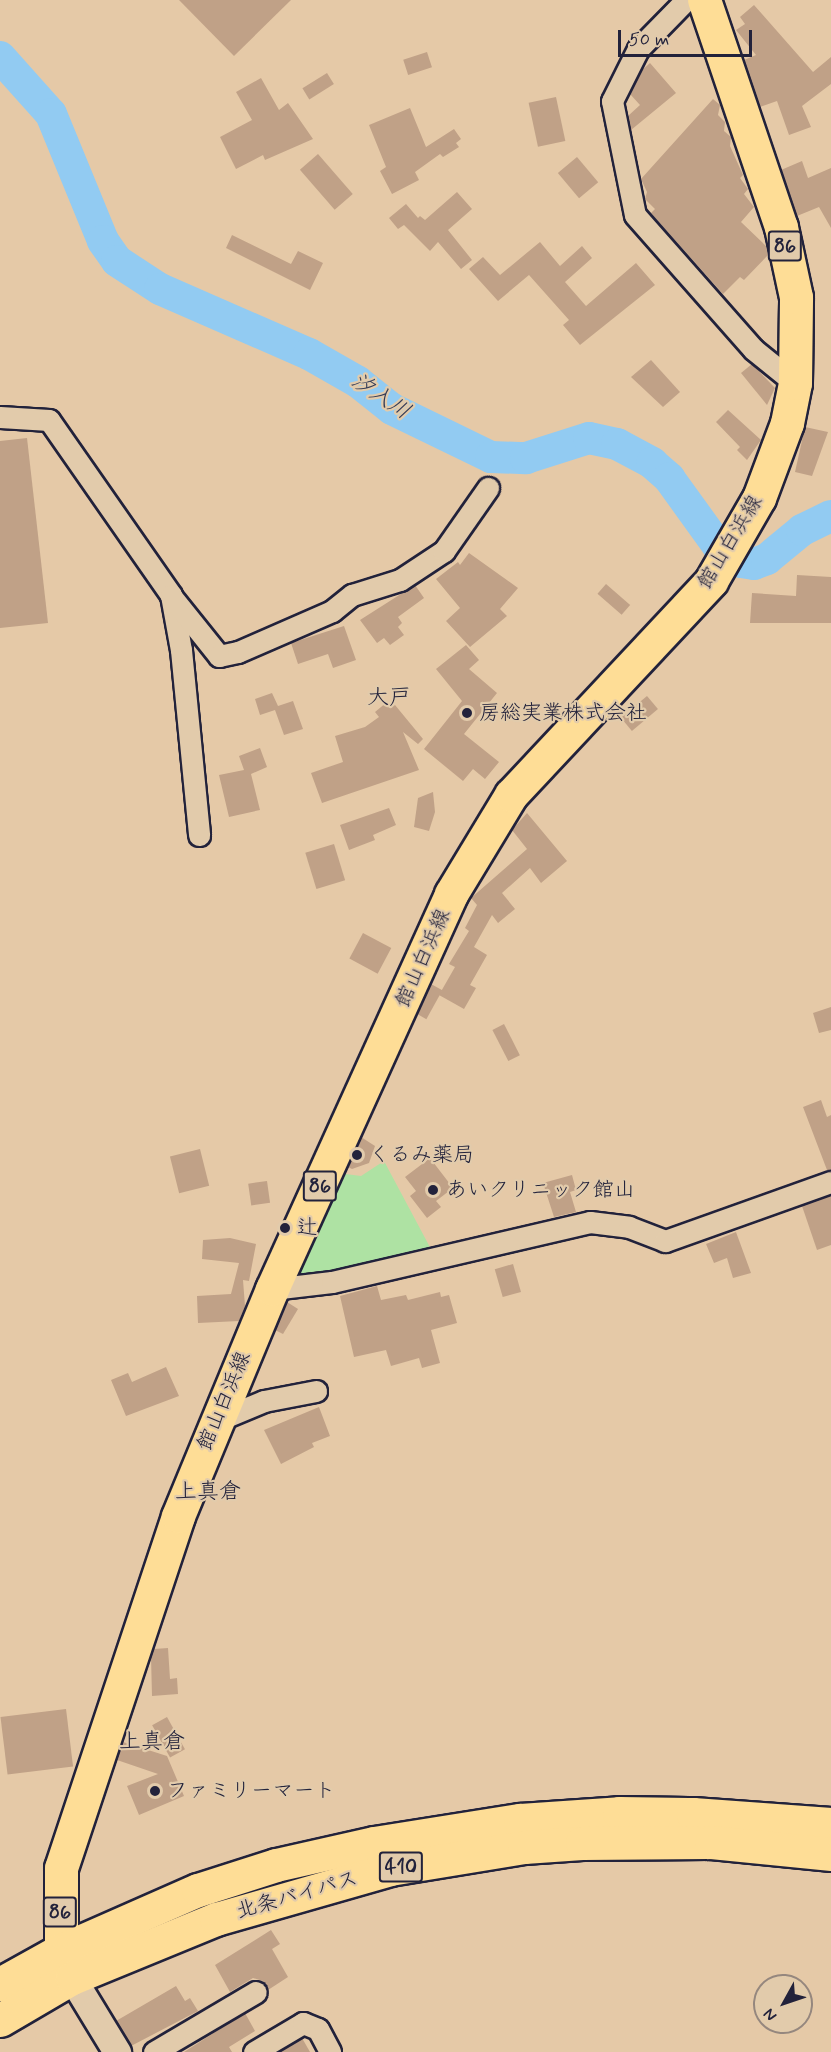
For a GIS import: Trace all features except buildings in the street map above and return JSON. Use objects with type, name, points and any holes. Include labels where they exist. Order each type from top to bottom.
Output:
[{"type":"main road","name":"館山白浜線","points":[[66,1964],[60,1880],[66,1852],[178,1516],[272,1289],[452,894],[487,830],[511,795],[711,581],[759,498],[787,423],[795,383],[796,297],[781,226],[704,0]]},
{"type":"main road","name":"北条バイパス","points":[[0,2020],[66,1964],[235,1877],[428,1833],[520,1820],[618,1813],[714,1815],[831,1824]]},
{"type":"main road","name":"北条バイパス","points":[[0,1984],[306,1891],[439,1859],[524,1847],[635,1842],[735,1843],[831,1854]]},
{"type":"street","points":[[686,0],[638,49],[612,101],[634,215],[753,349],[795,383]]},
{"type":"street","points":[[0,417],[49,420],[171,596],[219,656],[238,652],[332,611],[352,595],[400,580],[444,551],[488,488]]},
{"type":"street","points":[[171,596],[180,650],[199,835]]},
{"type":"street","points":[[272,1289],[332,1282],[590,1222],[628,1227],[665,1241],[831,1182]]},
{"type":"street","points":[[216,1421],[264,1401],[316,1391]]},
{"type":"street","points":[[66,1964],[117,2052]]},
{"type":"street","points":[[154,2052],[256,1992]]},
{"type":"street","points":[[254,2052],[303,2024],[318,2029],[330,2052]]},
{"type":"green space","points":[[384,1161],[432,1251],[384,1263],[290,1279],[338,1173],[361,1176]]},
{"type":"waterway","name":"汐入川","points":[[0,57],[51,114],[103,241],[117,261],[160,289],[309,354],[358,382],[392,409],[491,457],[526,458],[589,438],[617,444],[652,463],[669,478],[718,546],[741,562],[754,564],[767,559],[802,530],[831,516]]},
{"type":"place","name":"房総実業株式会社","points":[[467,713]]},
{"type":"place","name":"くるみ薬局","points":[[357,1155]]},
{"type":"place","name":"あいクリニック館山","points":[[433,1190]]},
{"type":"place","name":"辻","points":[[285,1228]]},
{"type":"place","name":"ファミリーマート","points":[[155,1791]]},
{"type":"district","name":"大戸","points":[[389,699]]},
{"type":"district","name":"上真倉","points":[[208,1493]]},
{"type":"district","name":"上真倉","points":[[152,1743]]}]
